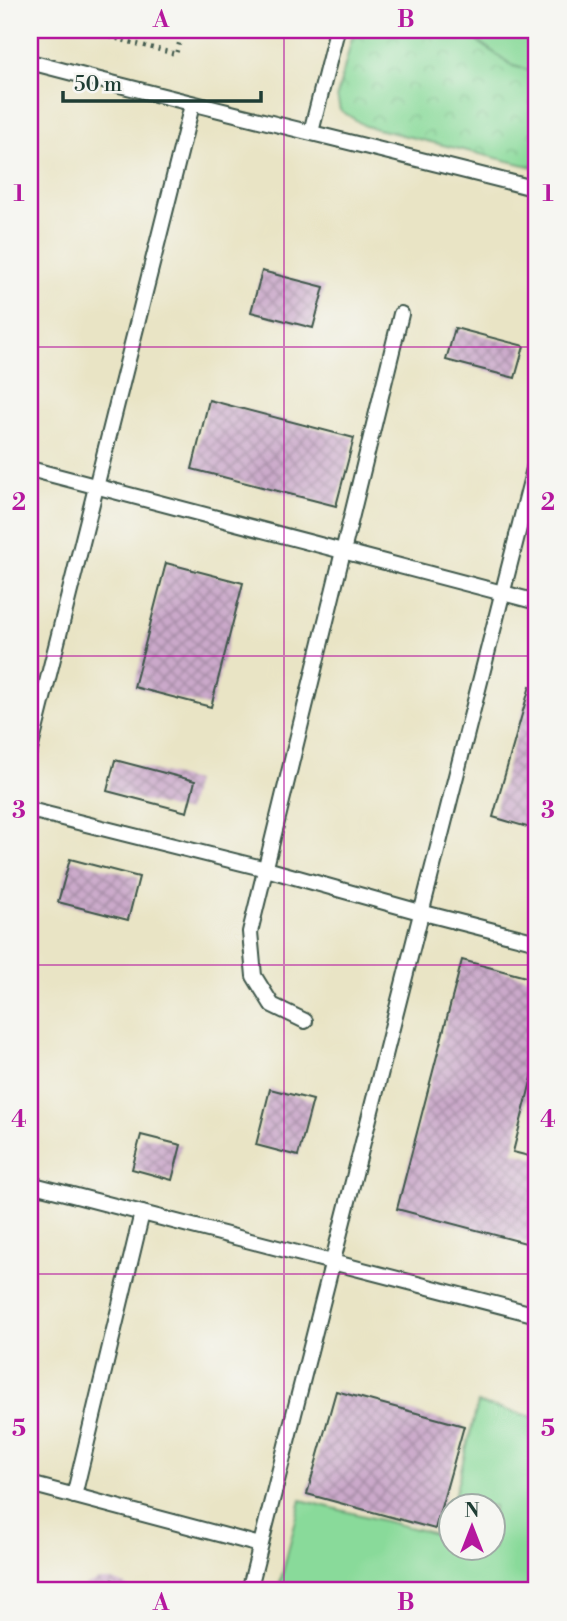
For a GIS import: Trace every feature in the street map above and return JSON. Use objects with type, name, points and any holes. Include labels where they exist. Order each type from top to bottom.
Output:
[{"type":"lane","points":[[311,132],[337,30]]},
{"type":"lane","points":[[30,62],[192,105],[537,189]]},
{"type":"lane","points":[[30,750],[192,105]]},
{"type":"lane","points":[[305,1021],[272,1005],[254,976],[250,932],[401,314]]},
{"type":"lane","points":[[248,1591],[537,457]]},
{"type":"lane","points":[[30,469],[537,602]]},
{"type":"lane","points":[[30,810],[266,869],[537,942]]},
{"type":"lane","points":[[30,1184],[537,1315]]},
{"type":"lane","points":[[74,1496],[142,1213]]},
{"type":"lane","points":[[30,1484],[260,1545]]},
{"type":"path","points":[[83,30],[176,54],[183,30]]},
{"type":"green space","points":[[354,30],[537,30],[537,168],[365,126],[340,110],[337,96]]},
{"type":"green space","points":[[472,30],[537,30],[537,72],[513,66],[479,42]]},
{"type":"green space","points":[[478,1403],[537,1418],[537,1591],[278,1591],[301,1500],[438,1534],[438,1562],[508,1562],[508,1492],[455,1492]]},
{"type":"building","points":[[262,271],[324,287],[313,328],[251,312]]},
{"type":"building","points":[[455,328],[524,346],[515,378],[446,360]]},
{"type":"building","points":[[209,400],[354,438],[336,506],[192,469]]},
{"type":"building","points":[[166,563],[243,583],[211,707],[134,687]]},
{"type":"building","points":[[530,686],[537,688],[537,830],[493,817]]},
{"type":"building","points":[[115,760],[195,781],[187,812],[107,791]]},
{"type":"building","points":[[70,859],[139,877],[128,920],[58,902]]},
{"type":"building","points":[[462,960],[537,980],[537,1058],[513,1152],[537,1158],[537,1246],[397,1209]]},
{"type":"building","points":[[270,1089],[313,1100],[298,1156],[256,1145]]},
{"type":"building","points":[[141,1135],[181,1145],[172,1180],[132,1169]]},
{"type":"building","points":[[336,1391],[464,1426],[445,1492],[438,1492],[438,1518],[435,1529],[307,1494]]},
{"type":"building","points":[[99,1580],[112,1580],[134,1591],[76,1591]]}]
